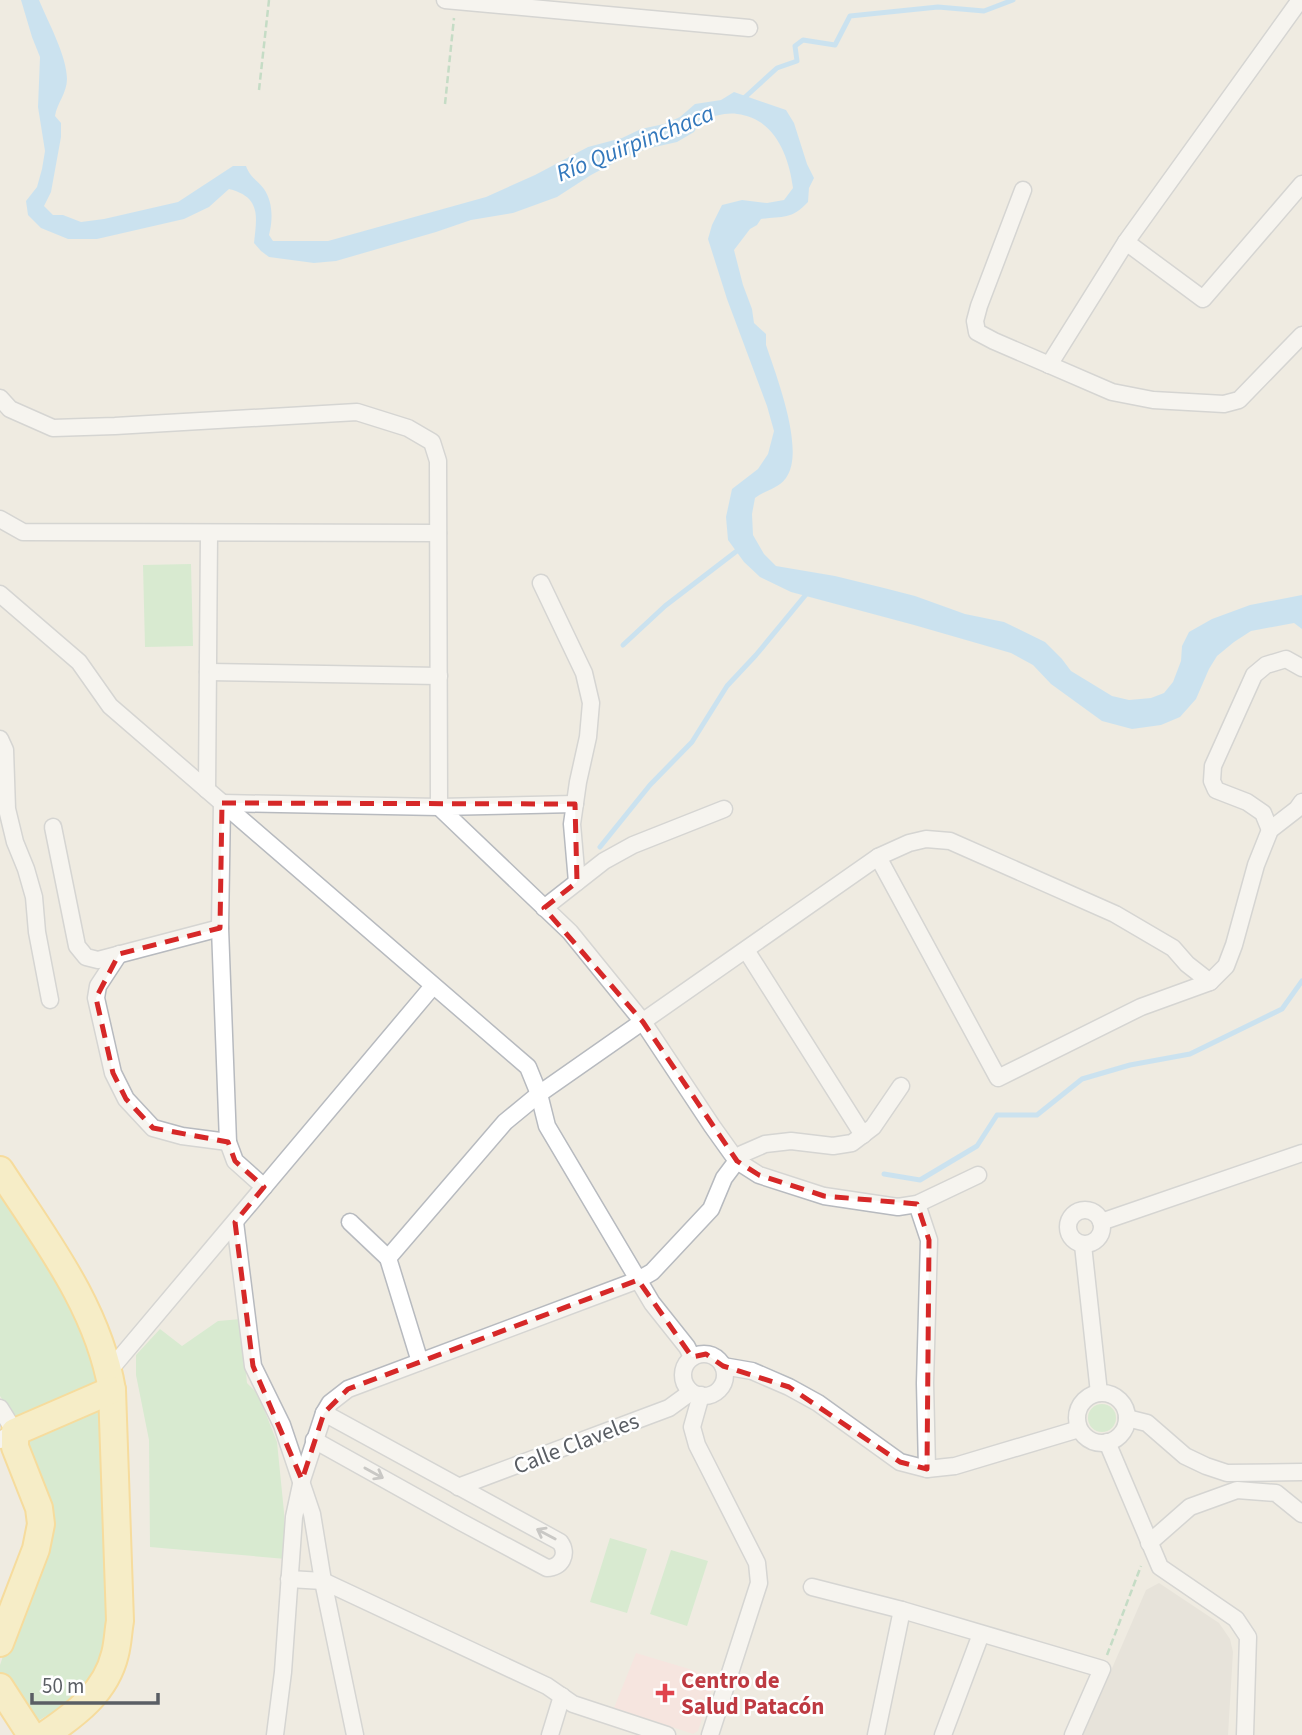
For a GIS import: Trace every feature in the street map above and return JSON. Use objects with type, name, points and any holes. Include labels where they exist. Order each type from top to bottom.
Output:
[{"type":"main road","points":[[0,1170],[75,1285],[96,1330],[111,1380],[120,1621],[115,1656],[102,1685],[75,1715],[45,1735]]},
{"type":"main road","points":[[0,1643],[36,1549],[41,1524],[39,1508],[16,1447],[8,1436],[111,1380]]},
{"type":"main road","points":[[0,1687],[31,1735]]},
{"type":"street","points":[[445,0],[749,27]]},
{"type":"street","points":[[1049,365],[1126,242],[1300,0]]},
{"type":"street","points":[[1126,242],[1203,299],[1302,184]]},
{"type":"street","points":[[1023,190],[975,321],[978,332],[994,341],[1112,393],[1153,400],[1224,404],[1239,400],[1302,335]]},
{"type":"street","points":[[0,398],[10,409],[53,428],[357,412],[408,428],[432,442],[438,461],[439,807],[570,932],[643,1022],[737,1161],[759,1175],[824,1196],[898,1207],[916,1204],[978,1175]]},
{"type":"street","points":[[0,519],[23,532],[438,533]]},
{"type":"street","points":[[207,790],[209,533]]},
{"type":"street","points":[[541,583],[584,673],[591,703],[588,737],[572,824],[577,882]]},
{"type":"street","points":[[0,594],[79,662],[110,706],[528,1067],[539,1094],[547,1126],[652,1303],[692,1357]]},
{"type":"street","points":[[1270,830],[1263,813],[1247,802],[1216,790],[1212,781],[1213,766],[1254,675],[1266,665],[1286,659],[1302,668]]},
{"type":"street","points":[[208,672],[439,676]]},
{"type":"street","points":[[0,739],[5,750],[7,809],[34,897],[37,932],[50,1000]]},
{"type":"street","points":[[878,857],[998,1078],[1141,1007],[1210,982],[1226,965],[1230,955],[1256,866],[1270,830],[1302,802]]},
{"type":"street","points":[[222,803],[439,807],[575,804]]},
{"type":"street","points":[[222,803],[220,928],[228,1142],[235,1161],[264,1187]]},
{"type":"street","points":[[544,908],[604,861],[633,845],[724,809]]},
{"type":"street","points":[[53,827],[78,946],[86,957],[98,960],[220,928]]},
{"type":"street","points":[[388,1258],[505,1122],[539,1094],[878,857],[909,843],[926,839],[950,841],[1115,914],[1173,948],[1187,964],[1210,982]]},
{"type":"street","points":[[746,950],[863,1135]]},
{"type":"street","points":[[119,954],[98,986],[96,998],[113,1073],[126,1099],[153,1128],[183,1136],[228,1142]]},
{"type":"street","points":[[111,1380],[235,1222],[433,986]]},
{"type":"street","points":[[275,1735],[283,1672],[295,1517],[314,1440],[330,1403],[348,1389],[638,1280],[652,1272],[711,1209],[724,1178],[742,1154],[765,1144],[791,1141],[833,1146],[852,1143],[873,1127],[901,1086]]},
{"type":"street","points":[[1101,1222],[1302,1153]]},
{"type":"street","points":[[916,1204],[929,1240],[925,1383],[927,1469]]},
{"type":"street","points":[[1086,1210],[1096,1214],[1101,1222],[1101,1233],[1089,1244],[1083,1245],[1072,1240],[1068,1223],[1074,1213],[1086,1210]]},
{"type":"street","points":[[235,1222],[253,1366],[282,1425],[312,1514],[355,1735]]},
{"type":"street","points":[[350,1222],[388,1258],[421,1362]]},
{"type":"street","points":[[1083,1245],[1099,1393]]},
{"type":"street","points":[[706,1354],[719,1360],[723,1366],[724,1378],[718,1390],[707,1395],[696,1394],[684,1381],[687,1362],[692,1357],[706,1354]]},
{"type":"street","points":[[723,1366],[751,1371],[789,1387],[818,1403],[900,1462],[927,1469],[955,1466],[1079,1429]]},
{"type":"street","points":[[1099,1393],[1108,1394],[1122,1403],[1127,1418],[1121,1434],[1107,1443],[1090,1440],[1079,1429],[1077,1421],[1080,1406],[1085,1400],[1099,1393]]},
{"type":"street","points":[[696,1394],[692,1427],[696,1445],[757,1563],[759,1583],[710,1735]]},
{"type":"street","name":"Calle Claveles","points":[[458,1487],[669,1408],[696,1394]]},
{"type":"street","points":[[0,1408],[8,1436]]},
{"type":"street","points":[[314,1440],[547,1568],[553,1568],[565,1555],[560,1542],[324,1413]]},
{"type":"street","points":[[1127,1418],[1147,1423],[1185,1456],[1217,1469],[1227,1472],[1302,1472]]},
{"type":"street","points":[[1107,1443],[1160,1567],[1237,1619],[1248,1637],[1245,1735]]},
{"type":"street","points":[[1149,1543],[1190,1507],[1237,1490],[1276,1493],[1302,1514]]},
{"type":"street","points":[[289,1579],[323,1581],[547,1686],[573,1704],[667,1735]]},
{"type":"street","points":[[812,1587],[902,1610],[1102,1669],[1073,1735]]},
{"type":"street","points":[[876,1735],[902,1610]]},
{"type":"street","points":[[943,1735],[981,1634]]},
{"type":"street","points":[[550,1735],[562,1696]]},
{"type":"path","points":[[259,90],[270,0]]},
{"type":"path","points":[[445,104],[456,1]]},
{"type":"path","points":[[1102,1669],[1149,1543]]},
{"type":"highlighted area","points":[[222,803],[575,804],[577,882],[544,908],[643,1022],[737,1161],[759,1175],[824,1196],[917,1204],[929,1240],[927,1469],[900,1462],[789,1387],[723,1366],[706,1354],[692,1357],[638,1280],[348,1389],[324,1413],[302,1480],[253,1366],[235,1222],[264,1187],[235,1161],[228,1142],[153,1128],[126,1099],[113,1073],[96,998],[119,954],[220,928]]},
{"type":"shaded area","points":[[1159,1583],[1219,1623],[1230,1639],[1233,1652],[1228,1735],[1083,1735],[1146,1590]]},
{"type":"shaded area","name":"Centro de Salud Patacón","points":[[636,1653],[716,1677],[698,1731],[693,1734],[614,1708]]},
{"type":"green space","points":[[191,564],[193,646],[145,647],[143,565]]},
{"type":"green space","points":[[0,1186],[71,1297],[99,1382],[17,1422],[0,1396]]},
{"type":"green space","points":[[241,1319],[247,1383],[258,1394],[277,1442],[286,1559],[150,1547],[149,1440],[136,1375],[136,1355],[160,1329],[182,1346],[218,1321]]},
{"type":"green space","points":[[102,1400],[112,1628],[100,1671],[73,1700],[31,1725],[0,1682],[0,1665],[40,1554],[21,1444]]},
{"type":"green space","points":[[1102,1404],[1112,1408],[1116,1418],[1112,1428],[1102,1432],[1092,1428],[1088,1418],[1092,1408]]},
{"type":"green space","points":[[610,1538],[647,1549],[627,1613],[590,1602]]},
{"type":"green space","points":[[671,1550],[708,1561],[687,1626],[650,1614]]},
{"type":"water","name":"Río Quirpinchaca","points":[[21,0],[39,0],[61,50],[66,70],[67,84],[55,116],[61,123],[61,137],[51,192],[44,206],[53,215],[63,215],[81,222],[178,202],[233,166],[246,166],[264,189],[271,205],[269,235],[273,241],[328,241],[486,197],[588,147],[664,124],[680,117],[695,104],[721,100],[734,92],[786,110],[794,123],[814,178],[809,188],[808,202],[791,214],[761,219],[734,250],[754,323],[766,334],[766,345],[787,413],[793,450],[786,478],[755,498],[752,514],[753,535],[764,554],[776,566],[884,588],[965,614],[1004,622],[1045,642],[1071,671],[1112,696],[1129,700],[1151,698],[1164,693],[1173,682],[1181,661],[1182,646],[1189,632],[1212,619],[1250,605],[1302,595],[1302,629],[1294,623],[1251,631],[1217,656],[1196,699],[1180,717],[1161,725],[1132,729],[1102,721],[1051,684],[1033,665],[1011,653],[791,592],[760,577],[744,562],[728,540],[726,517],[732,489],[758,469],[768,454],[774,431],[708,239],[722,205],[742,200],[767,203],[784,200],[793,188],[788,163],[777,140],[770,130],[750,117],[729,114],[703,118],[694,132],[677,142],[623,158],[557,197],[513,213],[471,220],[336,261],[314,263],[269,257],[254,243],[256,216],[252,202],[229,189],[209,207],[184,219],[97,239],[68,239],[41,228],[28,215],[26,201],[37,187],[45,151],[38,107],[40,57]]},
{"type":"waterway","points":[[743,99],[777,68],[797,61],[795,46],[803,40],[835,45],[850,16],[938,7],[984,11],[1013,0]]},
{"type":"waterway","points":[[623,645],[665,606],[742,547]]},
{"type":"waterway","points":[[600,847],[650,785],[692,742],[727,686],[808,592]]},
{"type":"waterway","points":[[884,1174],[920,1180],[977,1146],[997,1115],[1037,1115],[1082,1079],[1130,1065],[1190,1054],[1282,1009],[1302,981]]},
{"type":"place","name":"Centro de Salud Patacón","points":[[665,1693]]}]
